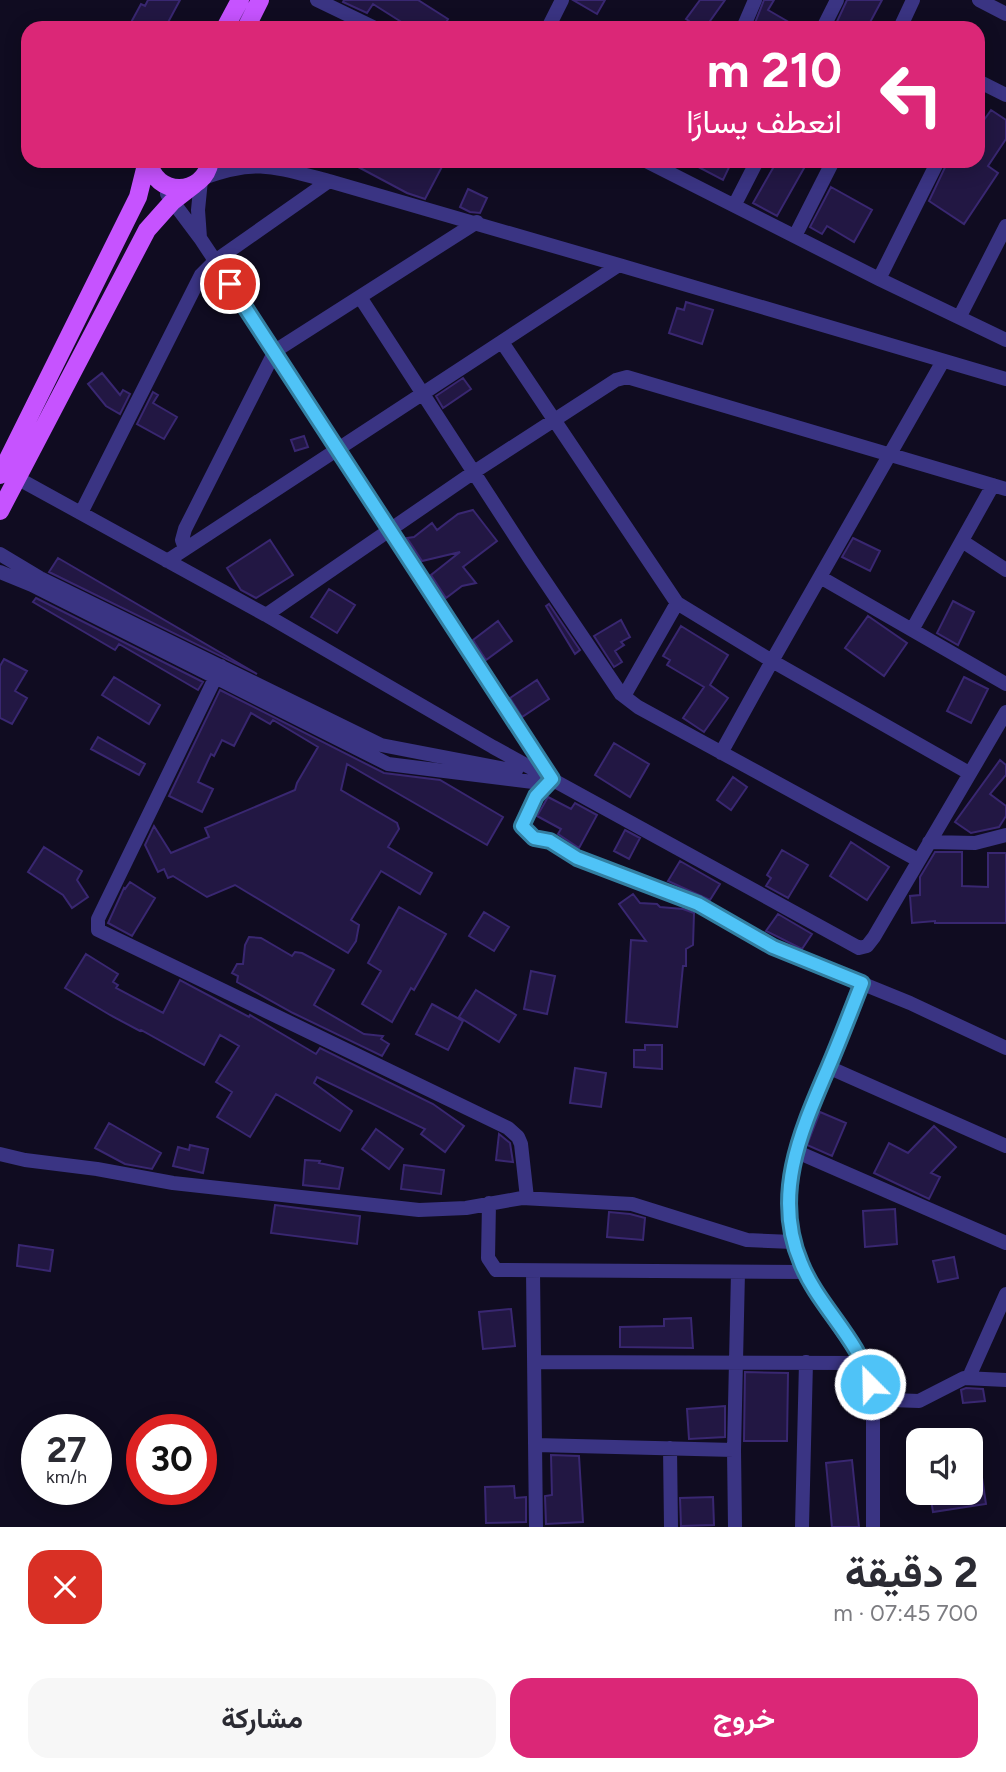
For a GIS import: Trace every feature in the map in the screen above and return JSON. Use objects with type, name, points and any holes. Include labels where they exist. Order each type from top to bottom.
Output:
[{"type":"main road","points":[[229,21],[240,0]]},
{"type":"main road","points":[[250,21],[260,0]]},
{"type":"main road","points":[[0,511],[9,476],[138,197],[146,168]]},
{"type":"main road","points":[[150,168],[161,183],[179,189],[202,176]]},
{"type":"main road","points":[[9,476],[147,230],[172,202],[202,176]]},
{"type":"street","points":[[317,0],[360,21]]},
{"type":"street","points":[[552,21],[562,0]]},
{"type":"street","points":[[746,21],[755,0]]},
{"type":"street","points":[[826,21],[837,0]]},
{"type":"street","points":[[903,21],[913,0]]},
{"type":"street","points":[[979,0],[1006,14]]},
{"type":"street","points":[[985,85],[1006,96]]},
{"type":"street","points":[[200,238],[198,210],[202,176],[226,168]]},
{"type":"street","points":[[281,168],[477,222],[1006,379]]},
{"type":"street","points":[[675,168],[795,236],[1006,340]]},
{"type":"street","points":[[735,204],[753,168]]},
{"type":"street","points":[[795,236],[829,168]]},
{"type":"street","points":[[878,279],[934,168]]},
{"type":"street","points":[[81,513],[197,282],[215,261],[329,181]]},
{"type":"street","points":[[161,183],[275,351],[550,779]]},
{"type":"street","points":[[185,548],[182,540],[185,529],[275,351],[477,222]]},
{"type":"street","points":[[960,316],[1000,254],[1006,226]]},
{"type":"street","points":[[167,561],[619,265]]},
{"type":"street","points":[[360,297],[611,682],[624,696],[638,707],[918,860]]},
{"type":"street","points":[[502,342],[677,603],[772,661],[969,773]]},
{"type":"street","points":[[721,753],[943,361]]},
{"type":"street","points":[[266,615],[474,472],[616,380],[633,377],[999,487],[962,541],[912,630]]},
{"type":"street","points":[[9,476],[266,615],[550,779],[859,948],[870,942],[1006,712]]},
{"type":"street","points":[[962,541],[1006,570]]},
{"type":"street","points":[[0,554],[40,578],[218,671],[378,751],[388,764],[540,782],[550,779]]},
{"type":"street","points":[[0,572],[218,671]]},
{"type":"street","points":[[820,578],[1006,684]]},
{"type":"street","points":[[624,696],[677,603]]},
{"type":"street","points":[[218,671],[98,919],[99,930],[508,1128],[521,1144],[527,1198]]},
{"type":"street","points":[[550,779],[536,796],[522,826],[534,838],[550,841],[590,864],[698,904],[773,947],[862,983],[1006,1048]]},
{"type":"street","points":[[929,842],[975,843],[1006,835]]},
{"type":"street","points":[[862,983],[795,1151],[788,1198],[788,1219],[793,1242],[805,1272],[822,1303],[863,1363],[872,1393],[873,1527]]},
{"type":"street","points":[[828,1067],[1006,1146]]},
{"type":"street","points":[[795,1151],[1006,1243]]},
{"type":"street","points":[[0,1154],[173,1183],[419,1210],[446,1210],[527,1198],[632,1204],[747,1240],[793,1242]]},
{"type":"street","points":[[489,1203],[487,1250],[492,1266],[499,1271],[805,1272]]},
{"type":"street","points":[[533,1271],[536,1527]]},
{"type":"street","points":[[735,1527],[738,1272]]},
{"type":"street","points":[[969,1377],[1006,1294]]},
{"type":"street","points":[[535,1362],[863,1363]]},
{"type":"street","points":[[802,1527],[806,1362]]},
{"type":"street","points":[[872,1393],[891,1400],[919,1401],[960,1379],[969,1377],[1006,1380]]},
{"type":"street","points":[[536,1444],[734,1450]]},
{"type":"street","points":[[670,1448],[671,1527]]},
{"type":"building","points":[[148,0],[180,0],[169,21],[132,21],[141,4],[145,6]]},
{"type":"building","points":[[418,0],[448,19],[400,21],[373,4],[367,13],[343,2]]},
{"type":"building","points":[[573,0],[605,0],[597,14]]},
{"type":"building","points":[[700,0],[725,0],[710,21],[686,19]]},
{"type":"building","points":[[764,0],[774,0],[768,10],[787,21],[756,21]]},
{"type":"building","points":[[847,0],[882,0],[871,21],[837,21]]},
{"type":"building","points":[[991,110],[1006,120],[1006,139],[988,166],[998,173],[964,224],[929,201],[945,168],[985,168],[985,119]]},
{"type":"building","points":[[360,168],[441,168],[425,199],[407,193]]},
{"type":"building","points":[[700,168],[729,168],[723,180]]},
{"type":"building","points":[[773,168],[804,168],[777,216],[753,203]]},
{"type":"building","points":[[831,187],[872,210],[854,242],[827,226],[822,234],[810,227]]},
{"type":"building","points":[[468,189],[487,198],[480,213],[460,207]]},
{"type":"building","points":[[686,302],[713,310],[702,344],[669,333],[677,308],[684,310]]},
{"type":"building","points":[[102,373],[120,395],[123,390],[130,394],[120,414],[106,406],[88,384]]},
{"type":"building","points":[[463,378],[471,389],[443,408],[436,396]]},
{"type":"building","points":[[153,392],[158,395],[153,403],[177,417],[164,439],[137,424]]},
{"type":"building","points":[[304,436],[308,447],[295,451],[291,440]]},
{"type":"building","points":[[473,510],[497,541],[463,567],[476,583],[462,586],[446,598],[431,575],[460,552],[422,561],[407,538],[414,537],[432,523],[437,530],[458,514]]},
{"type":"building","points":[[853,538],[880,551],[870,571],[842,557]]},
{"type":"building","points":[[270,540],[293,575],[256,598],[241,590],[227,568]]},
{"type":"building","points":[[58,558],[257,674],[49,572]]},
{"type":"building","points":[[329,589],[355,605],[337,633],[311,617]]},
{"type":"building","points":[[36,598],[203,682],[198,690],[119,644],[115,650],[33,602]]},
{"type":"building","points":[[953,601],[974,612],[958,645],[937,633]]},
{"type":"building","points":[[549,604],[580,650],[575,654],[546,606]]},
{"type":"building","points":[[868,616],[907,643],[884,676],[845,648]]},
{"type":"building","points":[[621,620],[630,637],[621,642],[624,645],[615,651],[622,662],[614,667],[594,636]]},
{"type":"building","points":[[498,621],[512,641],[486,660],[473,640]]},
{"type":"building","points":[[681,626],[728,655],[710,685],[728,698],[704,732],[683,718],[704,687],[667,665],[670,660],[663,656]]},
{"type":"building","points":[[4,659],[27,671],[15,691],[27,698],[12,724],[0,718],[0,666]]},
{"type":"building","points":[[114,677],[160,705],[149,724],[102,695]]},
{"type":"building","points":[[964,677],[988,689],[971,723],[947,711]]},
{"type":"building","points":[[537,680],[549,699],[522,717],[510,698]]},
{"type":"building","points":[[220,690],[384,773],[440,780],[503,817],[487,845],[347,764],[341,790],[397,823],[399,829],[388,847],[432,873],[420,894],[381,871],[351,920],[359,925],[356,941],[348,953],[235,885],[207,897],[173,876],[168,878],[164,869],[158,872],[145,845],[154,826],[171,853],[209,837],[205,828],[295,790],[318,747],[273,720],[270,724],[251,713],[234,746],[222,740],[214,756],[211,754],[198,782],[213,789],[202,812],[169,796]]},
{"type":"building","points":[[98,737],[145,764],[139,775],[91,749]]},
{"type":"building","points":[[614,743],[649,764],[630,797],[595,775]]},
{"type":"building","points":[[1000,760],[1006,765],[1006,775],[990,794],[1006,806],[1006,816],[999,827],[971,833],[955,822]]},
{"type":"building","points":[[733,777],[747,787],[731,810],[717,800]]},
{"type":"building","points":[[548,797],[571,809],[575,803],[597,815],[579,848],[558,834],[561,829],[537,816]]},
{"type":"building","points":[[625,830],[640,838],[629,859],[614,851]]},
{"type":"building","points":[[851,842],[889,867],[867,900],[830,876]]},
{"type":"building","points":[[44,847],[82,871],[77,880],[88,897],[72,908],[63,895],[28,872]]},
{"type":"building","points":[[782,850],[808,865],[788,898],[766,886],[771,878],[767,875]]},
{"type":"building","points":[[935,852],[962,852],[962,886],[988,887],[988,853],[1006,853],[1006,923],[912,923],[910,896],[920,895],[920,877]]},
{"type":"building","points":[[680,861],[720,884],[710,900],[668,881]]},
{"type":"building","points":[[130,882],[155,898],[132,936],[108,923],[124,888]]},
{"type":"building","points":[[633,894],[640,903],[657,904],[660,907],[694,913],[693,945],[686,949],[677,1027],[626,1022],[631,940],[646,941],[619,904]]},
{"type":"building","points":[[399,907],[446,934],[392,1022],[362,1004],[381,971],[368,963]]},
{"type":"building","points":[[484,912],[509,927],[494,951],[469,936]]},
{"type":"building","points":[[778,914],[812,934],[802,949],[766,931]]},
{"type":"building","points":[[249,937],[261,938],[292,956],[295,952],[302,953],[334,970],[314,1005],[364,1034],[383,1036],[381,1039],[389,1044],[382,1056],[293,1013],[237,982],[238,976],[232,973],[237,964],[243,964],[245,945]]},
{"type":"building","points":[[86,954],[118,974],[113,982],[118,985],[116,988],[163,1013],[180,980],[249,1017],[250,1015],[316,1054],[320,1048],[433,1104],[464,1126],[445,1152],[421,1134],[425,1129],[317,1077],[314,1083],[352,1111],[340,1131],[276,1094],[250,1137],[217,1117],[232,1092],[216,1082],[239,1046],[220,1035],[204,1065],[65,988]]},
{"type":"building","points":[[531,971],[555,976],[547,1014],[524,1009]]},
{"type":"building","points":[[476,990],[516,1015],[499,1042],[459,1017]]},
{"type":"building","points":[[432,1004],[463,1021],[448,1050],[416,1034]]},
{"type":"building","points":[[645,1045],[662,1045],[662,1069],[634,1067],[634,1050],[645,1050]]},
{"type":"building","points":[[575,1068],[606,1073],[601,1107],[570,1103]]},
{"type":"building","points":[[820,1112],[846,1123],[832,1156],[807,1145]]},
{"type":"building","points":[[109,1123],[161,1153],[152,1169],[125,1164],[95,1148]]},
{"type":"building","points":[[934,1126],[956,1147],[931,1173],[940,1177],[929,1199],[874,1173],[889,1143],[908,1153]]},
{"type":"building","points":[[376,1129],[403,1149],[389,1169],[362,1149]]},
{"type":"building","points":[[499,1134],[510,1143],[513,1162],[496,1160]]},
{"type":"building","points":[[190,1145],[208,1149],[203,1173],[173,1166],[178,1147],[189,1150]]},
{"type":"building","points":[[305,1160],[320,1161],[319,1163],[343,1168],[339,1189],[303,1185]]},
{"type":"building","points":[[404,1165],[444,1170],[441,1194],[401,1189]]},
{"type":"building","points":[[275,1205],[360,1216],[357,1244],[271,1233]]},
{"type":"building","points":[[895,1209],[897,1244],[865,1247],[863,1211]]},
{"type":"building","points":[[609,1212],[645,1218],[643,1240],[607,1237]]},
{"type":"building","points":[[19,1245],[53,1250],[50,1271],[17,1266]]},
{"type":"building","points":[[954,1257],[958,1278],[938,1282],[933,1261]]},
{"type":"building","points":[[511,1309],[515,1346],[483,1349],[479,1312]]},
{"type":"building","points":[[691,1318],[693,1348],[620,1347],[620,1327],[664,1326],[664,1319]]},
{"type":"building","points":[[745,1372],[788,1373],[787,1441],[744,1441]]},
{"type":"building","points":[[983,1389],[985,1401],[963,1403],[961,1390]]},
{"type":"building","points":[[725,1406],[725,1437],[689,1439],[687,1409]]},
{"type":"building","points":[[551,1455],[579,1456],[583,1522],[546,1524],[545,1496],[552,1495]]},
{"type":"building","points":[[852,1460],[859,1527],[832,1527],[826,1463]]},
{"type":"building","points":[[514,1486],[515,1498],[526,1497],[526,1522],[486,1523],[485,1487]]},
{"type":"building","points":[[713,1497],[714,1525],[681,1526],[680,1498]]},
{"type":"building","points":[[932,1505],[979,1505],[933,1512]]},
{"type":"route","points":[[230,284],[552,779],[536,796],[522,826],[534,838],[550,841],[577,858],[698,904],[773,947],[862,983],[797,1144],[790,1173],[788,1219],[793,1242],[811,1284],[856,1350],[870,1384]]}]
